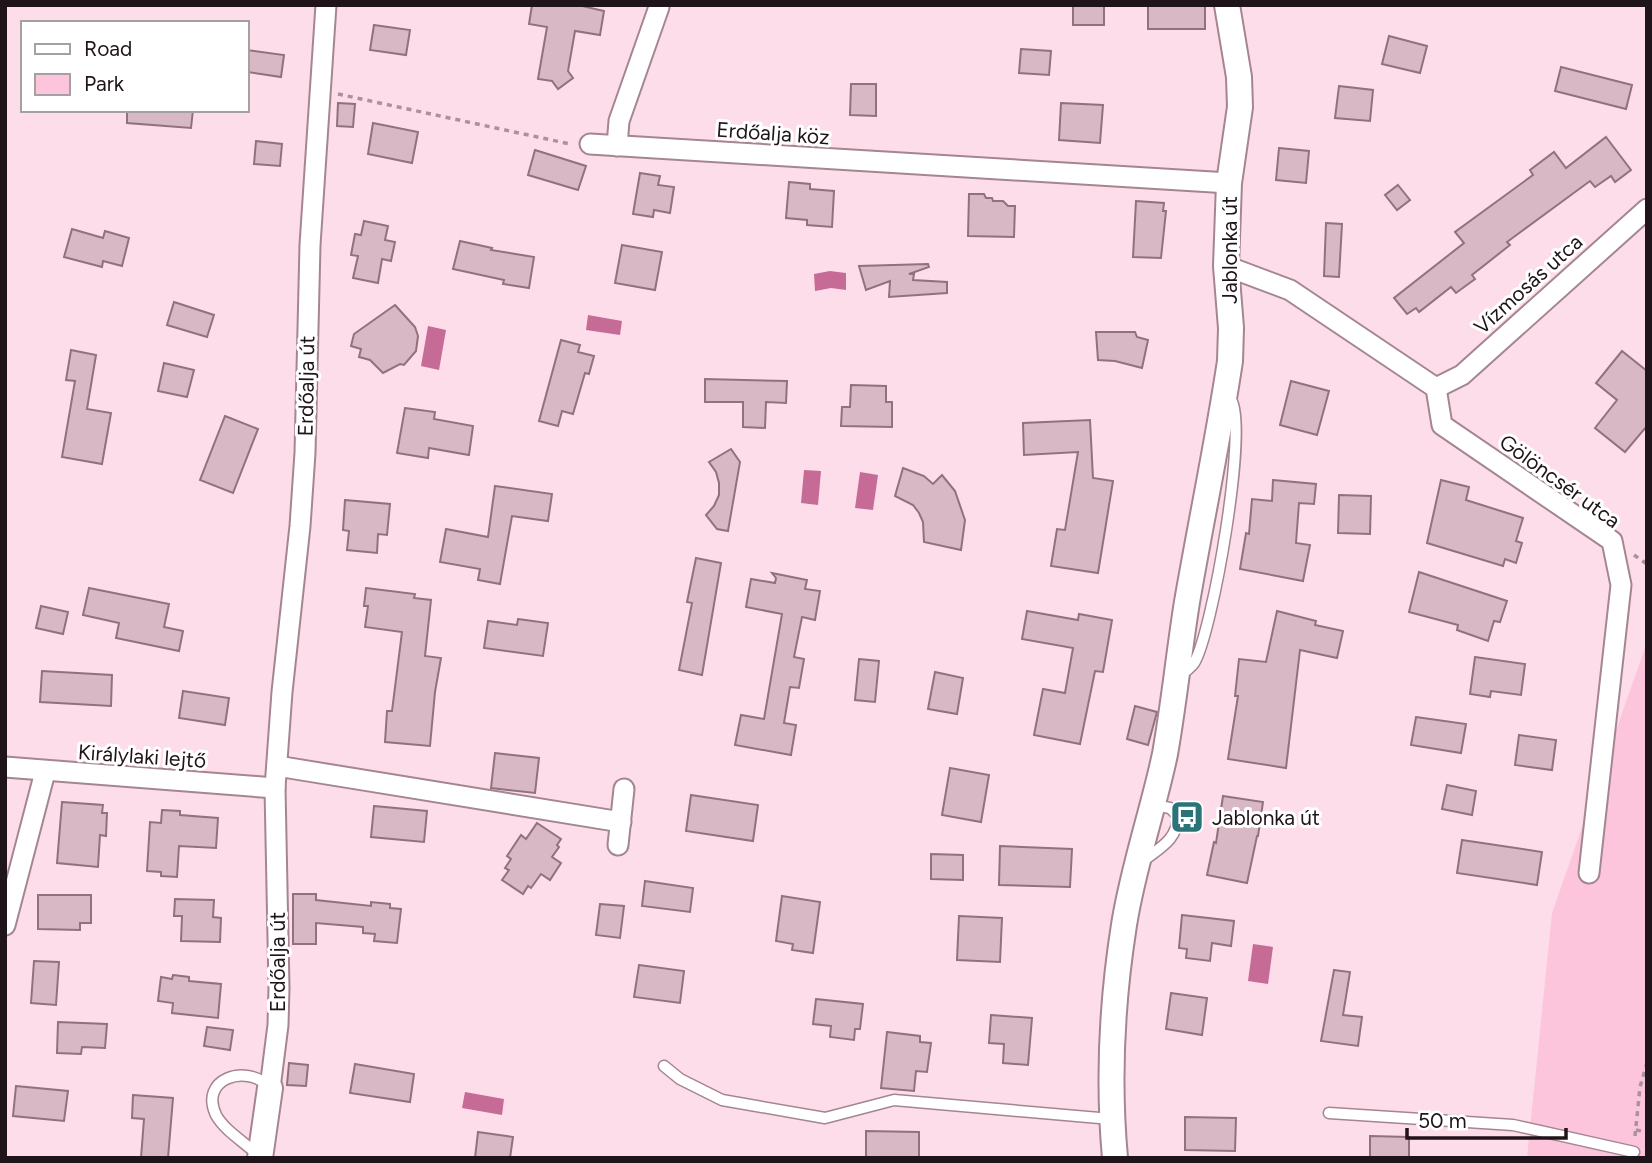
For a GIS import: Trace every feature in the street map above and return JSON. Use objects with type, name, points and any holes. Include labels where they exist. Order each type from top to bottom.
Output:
[{"type":"street","name":"Erdőalja út","points":[[260,1157],[278,1025],[275,788],[301,514],[310,245],[326,5]]},
{"type":"street","name":"Jablonka út","points":[[1115,1158],[1111,1119],[1117,982],[1124,923],[1174,708],[1187,605],[1225,393],[1231,328],[1226,267],[1229,183],[1240,107],[1239,77],[1227,5]]},
{"type":"street","points":[[617,146],[619,121],[659,7]]},
{"type":"street","name":"Erdőalja köz","points":[[590,144],[1229,183]]},
{"type":"street","name":"Vízmosás utca","points":[[1436,388],[1462,375],[1647,209]]},
{"type":"street","points":[[1226,267],[1290,290],[1436,388]]},
{"type":"street","name":"Gölöncsér utca","points":[[1436,388],[1442,425],[1612,541],[1620,585],[1589,873]]},
{"type":"street","points":[[277,766],[621,822]]},
{"type":"street","name":"Királylaki lejtő","points":[[5,767],[275,788]]},
{"type":"street","points":[[5,925],[45,772]]},
{"type":"street","points":[[618,845],[624,789]]},
{"type":"lane","points":[[664,1066],[680,1079],[722,1100],[825,1118],[894,1100],[1111,1119]]},
{"type":"lane","points":[[260,1157],[220,1121],[212,1098],[219,1084],[236,1076],[261,1079],[270,1088]]},
{"type":"lane","points":[[1329,1113],[1513,1125],[1634,1152]]},
{"type":"path","points":[[320,90],[570,144],[590,144]]},
{"type":"path","points":[[1634,1152],[1640,1087],[1647,1063]]},
{"type":"path","points":[[1636,1130],[1647,1132]]},
{"type":"green space","points":[[1647,642],[1647,1158],[1527,1158],[1552,913]]},
{"type":"shaded area","points":[[830,271],[846,273],[846,290],[831,288],[815,291],[814,274]]},
{"type":"shaded area","points":[[588,315],[622,321],[620,335],[586,330]]},
{"type":"shaded area","points":[[428,326],[446,330],[439,370],[421,366]]},
{"type":"shaded area","points":[[804,470],[821,471],[818,505],[801,503]]},
{"type":"shaded area","points":[[860,472],[878,475],[873,510],[855,508]]},
{"type":"shaded area","points":[[1253,944],[1273,947],[1268,984],[1248,981]]},
{"type":"shaded area","points":[[465,1092],[504,1099],[502,1115],[462,1108]]},
{"type":"building","points":[[532,5],[578,5],[604,11],[600,35],[575,31],[568,71],[573,78],[558,89],[552,81],[538,79],[547,27],[529,24]]},
{"type":"building","points":[[1073,5],[1104,5],[1104,25],[1073,25]]},
{"type":"building","points":[[1148,5],[1205,5],[1205,29],[1148,29]]},
{"type":"building","points":[[374,25],[410,30],[406,55],[370,50]]},
{"type":"building","points":[[1389,36],[1427,46],[1420,73],[1382,64]]},
{"type":"building","points":[[1021,49],[1051,51],[1049,75],[1019,73]]},
{"type":"building","points":[[248,50],[284,55],[281,77],[248,72]]},
{"type":"building","points":[[1561,67],[1632,85],[1626,109],[1555,91]]},
{"type":"building","points":[[851,84],[876,84],[876,116],[850,115]]},
{"type":"building","points":[[1339,86],[1373,90],[1370,121],[1335,118]]},
{"type":"building","points":[[338,103],[355,104],[353,127],[337,126]]},
{"type":"building","points":[[1061,103],[1103,105],[1100,143],[1059,140]]},
{"type":"building","points":[[127,112],[193,112],[191,128],[127,123]]},
{"type":"building","points":[[373,123],[418,132],[412,163],[368,154]]},
{"type":"building","points":[[1606,137],[1631,170],[1615,182],[1611,176],[1595,187],[1590,181],[1507,242],[1510,245],[1472,275],[1475,279],[1456,293],[1451,287],[1419,312],[1416,308],[1407,314],[1394,298],[1464,243],[1455,232],[1533,175],[1530,170],[1554,152],[1566,168]]},
{"type":"building","points":[[256,141],[282,144],[280,166],[254,164]]},
{"type":"building","points":[[1279,148],[1309,151],[1306,183],[1276,180]]},
{"type":"building","points":[[535,150],[586,166],[578,190],[528,175]]},
{"type":"building","points":[[640,173],[660,176],[658,185],[674,187],[670,213],[654,210],[653,217],[633,214]]},
{"type":"building","points":[[789,182],[810,184],[810,189],[834,191],[832,227],[807,225],[807,220],[786,218]]},
{"type":"building","points":[[1398,185],[1410,200],[1397,210],[1385,195]]},
{"type":"building","points":[[969,194],[984,194],[993,201],[1003,201],[1008,206],[1015,206],[1014,237],[968,236]]},
{"type":"building","points":[[1136,201],[1164,203],[1163,211],[1166,211],[1161,258],[1133,257]]},
{"type":"building","points":[[364,221],[388,226],[385,240],[395,242],[391,261],[382,259],[378,283],[353,278],[358,256],[351,255],[355,234],[361,235]]},
{"type":"building","points":[[1326,223],[1342,224],[1339,277],[1324,276]]},
{"type":"building","points":[[72,229],[103,238],[105,231],[129,238],[122,266],[103,261],[102,267],[64,257]]},
{"type":"building","points":[[460,241],[492,248],[491,250],[534,257],[529,288],[503,284],[504,280],[453,269]]},
{"type":"building","points":[[622,245],[662,252],[655,290],[615,283]]},
{"type":"building","points":[[928,264],[929,267],[909,274],[914,274],[913,280],[947,282],[947,293],[889,297],[890,281],[866,290],[859,266]]},
{"type":"building","points":[[174,302],[214,315],[207,337],[167,325]]},
{"type":"building","points":[[395,305],[415,327],[418,336],[416,351],[404,365],[400,364],[383,373],[370,360],[359,357],[361,349],[351,346],[354,334]]},
{"type":"building","points":[[1096,332],[1135,332],[1137,337],[1148,340],[1142,368],[1098,360]]},
{"type":"building","points":[[561,340],[580,345],[578,352],[594,356],[589,374],[585,373],[573,414],[562,411],[558,426],[539,421]]},
{"type":"building","points":[[71,350],[96,355],[87,409],[111,413],[102,464],[62,457],[75,381],[66,380]]},
{"type":"building","points":[[1622,351],[1647,371],[1647,426],[1625,452],[1595,428],[1617,400],[1596,383]]},
{"type":"building","points":[[164,363],[194,370],[187,397],[158,391]]},
{"type":"building","points":[[705,379],[787,381],[786,403],[766,402],[765,428],[743,427],[743,402],[705,402]]},
{"type":"building","points":[[1291,381],[1329,391],[1317,435],[1280,425]]},
{"type":"building","points":[[851,385],[886,386],[886,402],[892,402],[892,427],[841,426],[842,407],[850,407]]},
{"type":"building","points":[[405,408],[435,412],[434,419],[473,426],[469,455],[429,448],[428,458],[397,453]]},
{"type":"building","points":[[225,416],[258,429],[233,493],[200,480]]},
{"type":"building","points":[[1090,420],[1093,478],[1113,481],[1098,573],[1051,566],[1057,529],[1065,530],[1078,452],[1024,455],[1023,423]]},
{"type":"building","points":[[731,449],[740,462],[728,531],[717,529],[706,515],[719,495],[716,472],[709,462]]},
{"type":"building","points":[[903,468],[924,476],[933,484],[942,475],[955,491],[965,520],[961,550],[924,542],[923,522],[919,513],[913,505],[895,496]]},
{"type":"building","points":[[1273,480],[1316,484],[1314,504],[1299,503],[1296,543],[1310,545],[1303,581],[1240,569],[1246,533],[1249,534],[1252,499],[1272,501]]},
{"type":"building","points":[[1441,480],[1469,487],[1466,500],[1523,518],[1516,541],[1522,543],[1516,563],[1505,559],[1503,566],[1427,543]]},
{"type":"building","points":[[495,486],[552,494],[548,521],[512,516],[500,584],[478,580],[480,569],[440,562],[446,529],[488,537]]},
{"type":"building","points":[[1339,495],[1371,496],[1370,534],[1338,533]]},
{"type":"building","points":[[345,500],[390,504],[387,535],[378,534],[377,553],[347,550],[349,531],[343,530]]},
{"type":"building","points":[[696,558],[721,563],[702,675],[679,670],[692,603],[687,602]]},
{"type":"building","points":[[1419,572],[1507,601],[1500,622],[1494,621],[1488,641],[1457,630],[1458,625],[1409,612]]},
{"type":"building","points":[[772,573],[807,580],[805,589],[820,591],[815,620],[802,617],[794,657],[804,659],[799,688],[790,687],[784,723],[796,725],[791,755],[735,745],[741,715],[764,719],[782,614],[746,607],[751,579],[775,583],[776,578]]},
{"type":"building","points":[[89,588],[169,604],[164,627],[183,631],[179,651],[116,638],[119,623],[83,615]]},
{"type":"building","points":[[366,588],[415,594],[414,598],[431,600],[425,656],[441,658],[430,746],[385,742],[387,711],[392,711],[402,632],[365,627],[368,606],[364,606]]},
{"type":"building","points":[[41,606],[68,612],[63,634],[36,628]]},
{"type":"building","points":[[1027,611],[1078,620],[1079,614],[1112,620],[1103,672],[1095,671],[1080,744],[1034,735],[1043,689],[1065,693],[1073,648],[1022,639]]},
{"type":"building","points":[[1277,611],[1316,621],[1315,625],[1343,631],[1337,658],[1300,650],[1286,768],[1228,759],[1238,696],[1235,696],[1239,659],[1266,662]]},
{"type":"building","points":[[518,619],[548,623],[543,656],[484,648],[488,621],[517,625]]},
{"type":"building","points":[[1475,657],[1525,664],[1521,695],[1491,691],[1490,697],[1470,694]]},
{"type":"building","points":[[859,659],[879,661],[875,702],[855,700]]},
{"type":"building","points":[[42,671],[112,675],[111,706],[40,702]]},
{"type":"building","points":[[935,672],[963,678],[957,714],[928,709]]},
{"type":"building","points":[[183,691],[229,698],[225,725],[179,718]]},
{"type":"building","points":[[1135,706],[1157,712],[1148,745],[1127,739]]},
{"type":"building","points":[[1416,717],[1466,724],[1461,753],[1411,745]]},
{"type":"building","points":[[1519,735],[1556,740],[1552,770],[1515,765]]},
{"type":"building","points":[[495,753],[539,758],[535,793],[491,788]]},
{"type":"building","points":[[950,768],[989,775],[981,822],[942,815]]},
{"type":"building","points":[[1447,785],[1476,791],[1472,815],[1442,809]]},
{"type":"building","points":[[691,795],[758,805],[753,841],[686,831]]},
{"type":"building","points":[[1223,796],[1263,802],[1247,883],[1207,875],[1214,842],[1216,843]]},
{"type":"building","points":[[62,802],[103,805],[102,813],[107,813],[106,836],[100,835],[98,867],[57,863]]},
{"type":"building","points":[[374,806],[427,811],[424,842],[371,837]]},
{"type":"building","points":[[162,810],[180,811],[180,815],[218,818],[216,848],[179,846],[177,877],[161,876],[161,872],[147,871],[150,822],[161,823]]},
{"type":"building","points":[[537,823],[561,839],[552,857],[561,863],[550,880],[541,874],[523,894],[502,880],[509,870],[505,868],[511,859],[507,856],[521,835],[526,839]]},
{"type":"building","points":[[1462,840],[1542,852],[1537,885],[1457,873]]},
{"type":"building","points":[[1000,846],[1072,849],[1070,887],[999,885]]},
{"type":"building","points":[[931,854],[963,855],[963,880],[931,879]]},
{"type":"building","points":[[645,881],[693,888],[690,912],[642,906]]},
{"type":"building","points":[[293,894],[316,894],[316,900],[371,906],[371,902],[390,904],[390,908],[401,909],[397,943],[374,941],[375,934],[363,933],[363,927],[316,923],[316,944],[293,944]]},
{"type":"building","points":[[38,895],[91,895],[91,923],[80,923],[80,930],[38,929]]},
{"type":"building","points":[[782,896],[820,902],[813,953],[792,950],[793,944],[776,941]]},
{"type":"building","points":[[175,899],[214,900],[213,917],[221,918],[220,942],[181,941],[182,916],[174,916]]},
{"type":"building","points":[[600,904],[624,906],[620,938],[596,935]]},
{"type":"building","points":[[1182,915],[1234,921],[1231,946],[1212,943],[1210,961],[1186,958],[1187,949],[1179,948]]},
{"type":"building","points":[[959,916],[1002,918],[1000,962],[957,960]]},
{"type":"building","points":[[34,961],[59,962],[56,1005],[31,1003]]},
{"type":"building","points":[[639,965],[684,971],[680,1003],[634,997]]},
{"type":"building","points":[[1334,970],[1350,972],[1343,1015],[1362,1017],[1358,1046],[1321,1041]]},
{"type":"building","points":[[173,975],[189,977],[189,981],[221,984],[218,1018],[172,1013],[173,1003],[158,1001],[161,977],[172,979]]},
{"type":"building","points":[[1171,993],[1207,998],[1202,1035],[1166,1029]]},
{"type":"building","points":[[816,999],[863,1004],[860,1029],[855,1029],[854,1040],[830,1037],[831,1026],[813,1024]]},
{"type":"building","points":[[991,1015],[1032,1018],[1028,1065],[1003,1063],[1004,1044],[989,1043]]},
{"type":"building","points":[[58,1022],[107,1024],[105,1048],[82,1047],[81,1054],[57,1053]]},
{"type":"building","points":[[207,1027],[233,1030],[230,1050],[204,1046]]},
{"type":"building","points":[[887,1032],[920,1036],[920,1042],[931,1043],[927,1072],[916,1071],[914,1091],[881,1088]]},
{"type":"building","points":[[289,1063],[308,1065],[306,1086],[287,1085]]},
{"type":"building","points":[[355,1064],[414,1074],[410,1102],[350,1093]]},
{"type":"building","points":[[16,1086],[68,1091],[64,1121],[13,1116]]},
{"type":"building","points":[[133,1095],[173,1098],[168,1158],[141,1158],[144,1119],[132,1118]]},
{"type":"building","points":[[1185,1117],[1236,1118],[1235,1151],[1185,1150]]},
{"type":"building","points":[[866,1131],[919,1132],[919,1158],[866,1157]]},
{"type":"building","points":[[478,1132],[513,1137],[510,1158],[475,1158]]},
{"type":"building","points":[[1370,1136],[1409,1137],[1409,1158],[1370,1158]]},
{"type":"place","name":"Jablonka út","points":[[1187,817]]}]
